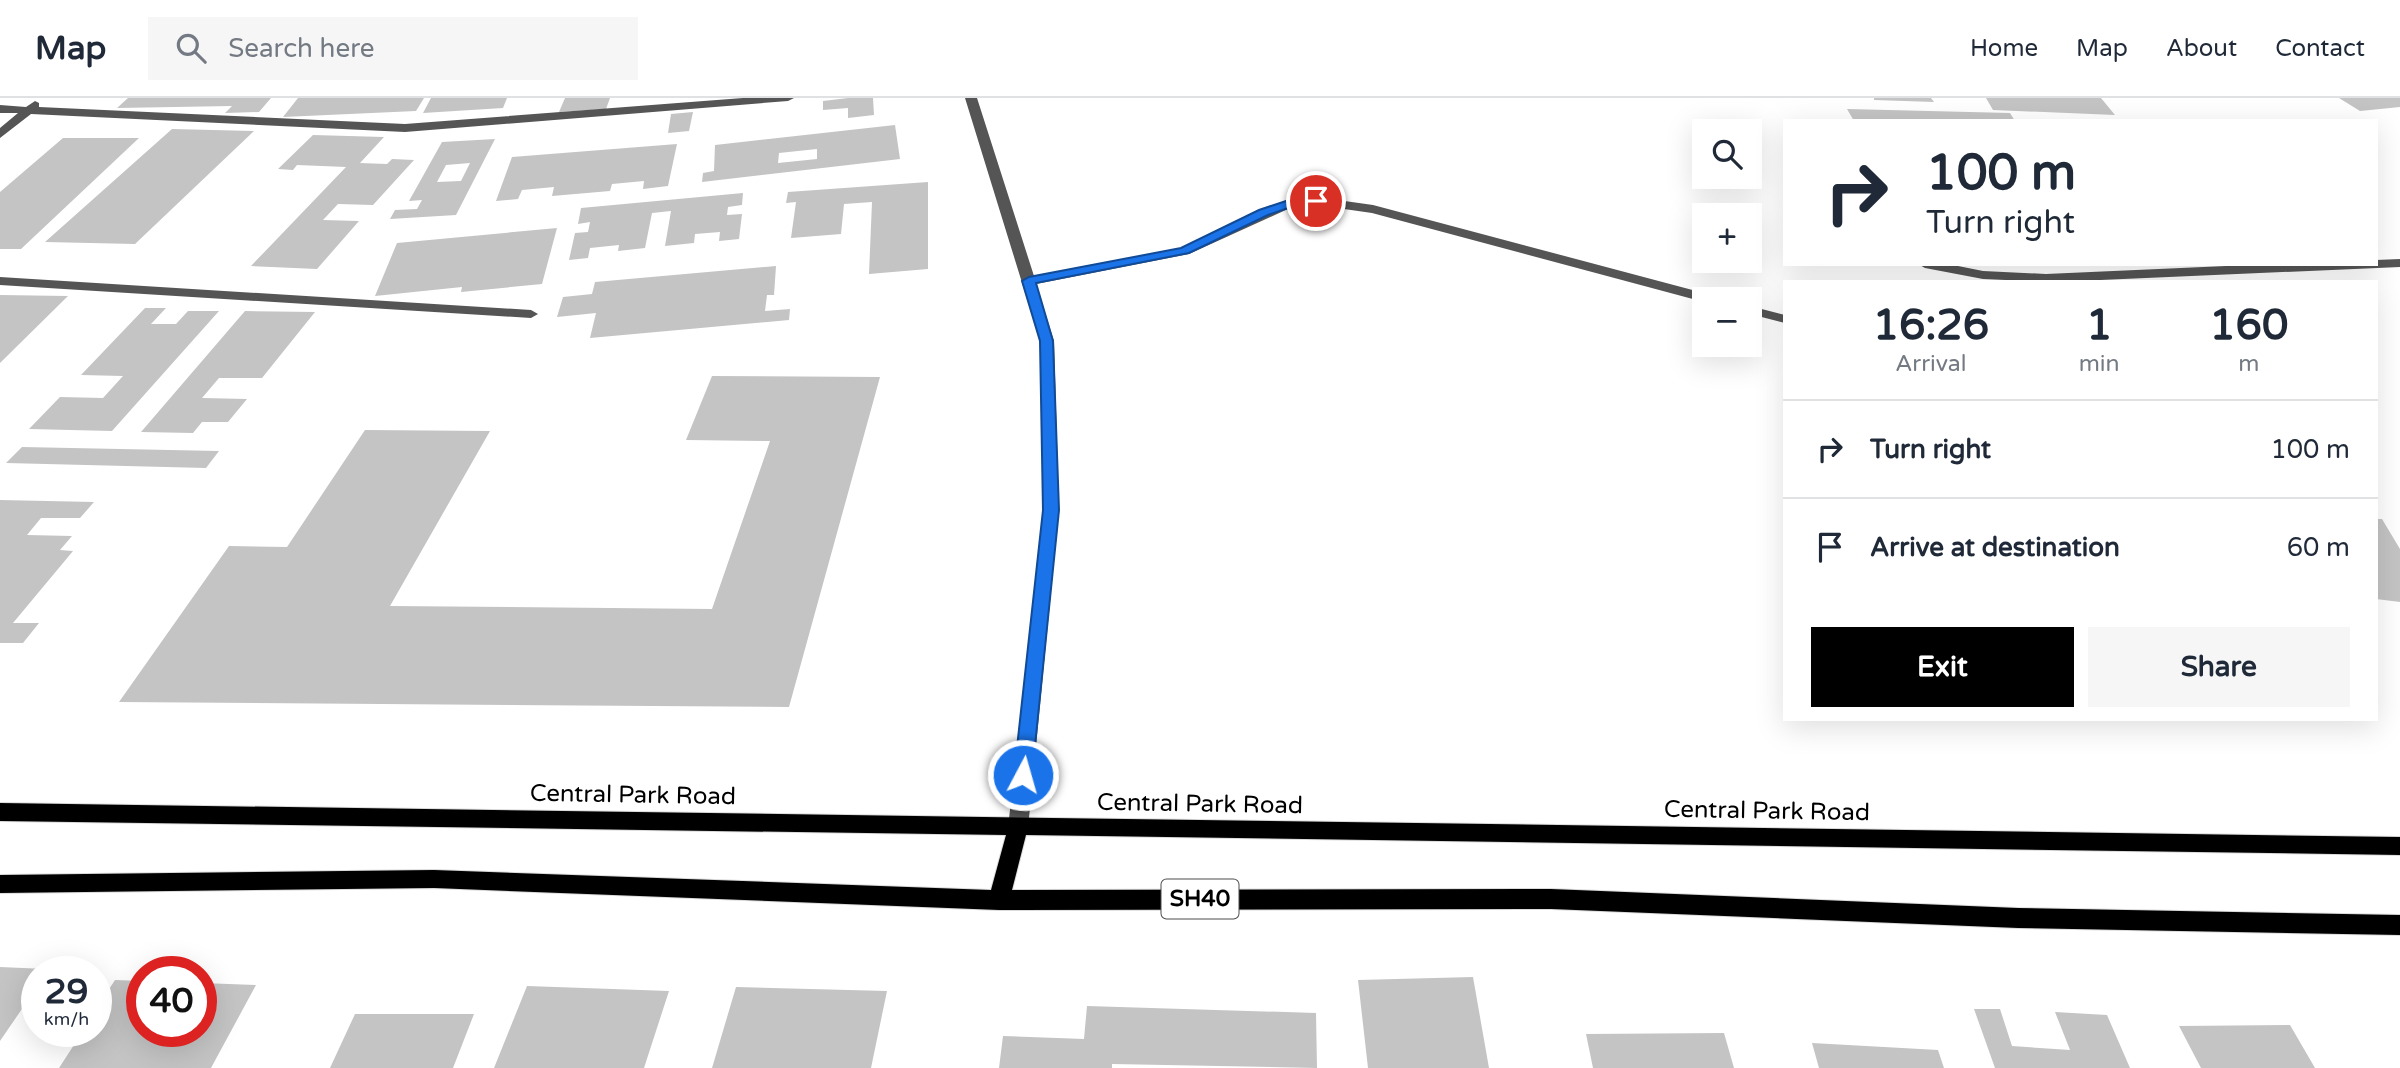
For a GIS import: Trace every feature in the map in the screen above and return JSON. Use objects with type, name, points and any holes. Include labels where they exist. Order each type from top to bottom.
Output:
[{"type":"main road","name":"Central Park Road","points":[[0,812],[2400,846]]},
{"type":"main road","points":[[999,900],[1018,828]]},
{"type":"main road","name":"SH40","points":[[0,884],[435,879],[999,900],[1551,899],[2018,918],[2400,925]]},
{"type":"street","points":[[0,134],[43,98]]},
{"type":"street","points":[[0,108],[405,128],[788,98]]},
{"type":"street","points":[[971,98],[1047,341],[1051,510],[1018,828]]},
{"type":"street","points":[[1029,281],[1184,251],[1263,213],[1286,205],[1316,201],[1373,209],[1692,294]]},
{"type":"street","points":[[2378,264],[2400,263]]},
{"type":"street","points":[[1936,266],[1983,275],[2128,278],[2340,266]]},
{"type":"street","points":[[0,281],[531,314]]},
{"type":"street","points":[[1762,313],[1783,318]]},
{"type":"building","points":[[128,98],[271,98],[259,112],[225,113],[232,106],[117,108]]},
{"type":"building","points":[[298,98],[424,98],[416,111],[283,117]]},
{"type":"building","points":[[431,98],[507,98],[503,108],[423,113]]},
{"type":"building","points":[[565,98],[610,98],[606,109],[559,112]]},
{"type":"building","points":[[873,98],[874,115],[848,118],[848,108],[823,110],[823,101]]},
{"type":"building","points":[[1931,98],[1934,102],[1874,100]]},
{"type":"building","points":[[1986,98],[2101,98],[2115,115],[1993,110]]},
{"type":"building","points":[[2339,98],[2400,98],[2400,107],[2360,111]]},
{"type":"building","points":[[1847,109],[2010,113],[2014,119],[1853,119]]},
{"type":"building","points":[[693,112],[689,131],[668,133],[671,114]]},
{"type":"building","points":[[895,125],[900,159],[702,182],[703,173],[714,171],[715,145]],"holes":[[[817,149],[817,159],[778,163],[779,153]]]},
{"type":"building","points":[[172,129],[254,131],[135,244],[45,242]]},
{"type":"building","points":[[313,135],[384,137],[360,163],[387,164],[392,159],[414,160],[373,205],[338,204],[323,220],[359,221],[317,269],[251,266],[346,167],[297,165],[293,170],[278,169]]},
{"type":"building","points":[[63,138],[139,138],[21,249],[0,249],[0,192]]},
{"type":"building","points":[[495,139],[456,215],[390,219],[395,210],[417,209],[422,200],[409,201],[442,142]],"holes":[[[470,163],[461,181],[437,182],[446,165]]]},
{"type":"building","points":[[677,144],[668,186],[643,189],[644,181],[612,184],[610,191],[552,196],[554,187],[522,190],[518,199],[496,201],[512,157]]},
{"type":"building","points":[[928,182],[928,269],[869,274],[872,202],[844,204],[841,234],[791,238],[796,202],[786,203],[788,192]]},
{"type":"building","points":[[743,193],[742,205],[728,207],[727,215],[742,214],[739,239],[719,241],[720,232],[695,234],[694,243],[665,246],[671,211],[652,213],[645,248],[618,251],[619,245],[590,248],[588,258],[569,260],[575,233],[588,232],[590,222],[578,224],[581,208]]},
{"type":"building","points":[[557,228],[542,284],[461,292],[462,287],[375,296],[397,243]]},
{"type":"building","points":[[776,266],[774,295],[767,295],[765,311],[790,309],[789,320],[590,338],[596,313],[557,317],[563,297],[592,294],[595,282]]},
{"type":"building","points":[[0,295],[68,296],[0,363]]},
{"type":"building","points":[[145,308],[166,308],[151,324],[176,324],[188,311],[219,311],[112,431],[29,429],[60,397],[103,398],[123,376],[81,375]]},
{"type":"building","points":[[245,311],[315,312],[262,378],[219,378],[202,398],[247,399],[228,422],[202,422],[193,433],[141,432]]},
{"type":"building","points":[[712,376],[880,377],[789,707],[119,702],[229,546],[287,547],[365,430],[490,431],[390,606],[712,609],[770,441],[686,440]]},
{"type":"building","points":[[22,447],[219,451],[206,468],[6,463]]},
{"type":"building","points":[[0,500],[94,502],[80,518],[41,518],[27,535],[72,536],[60,550],[73,551],[13,623],[39,623],[23,643],[0,643]]},
{"type":"building","points":[[2378,519],[2382,519],[2400,549],[2400,602],[2378,599]]},
{"type":"building","points":[[0,967],[21,968],[21,1010],[0,1041]]},
{"type":"building","points":[[1473,977],[1489,1068],[1368,1068],[1358,980]]},
{"type":"building","points":[[115,980],[126,980],[126,1047],[217,1047],[217,984],[256,985],[211,1068],[59,1068],[73,1047],[112,1047],[112,985]]},
{"type":"building","points":[[527,986],[669,991],[644,1068],[494,1068]]},
{"type":"building","points":[[736,987],[887,991],[871,1068],[712,1068]]},
{"type":"building","points":[[1087,1006],[1316,1013],[1317,1068],[1112,1064],[1112,1068],[999,1068],[1003,1036],[1084,1039]]},
{"type":"building","points":[[1974,1009],[2000,1009],[2012,1046],[2070,1050],[2055,1012],[2107,1015],[2130,1068],[1995,1068]]},
{"type":"building","points":[[355,1014],[474,1014],[453,1068],[330,1068]]},
{"type":"building","points":[[2290,1025],[2315,1068],[2201,1068],[2179,1026]]},
{"type":"building","points":[[1724,1033],[1734,1068],[1593,1068],[1586,1034]]},
{"type":"building","points":[[1812,1043],[1938,1050],[1944,1068],[1819,1068]]},
{"type":"route","points":[[1023,775],[1051,510],[1047,341],[1029,281],[1184,251],[1263,213],[1286,205],[1316,201]]}]
